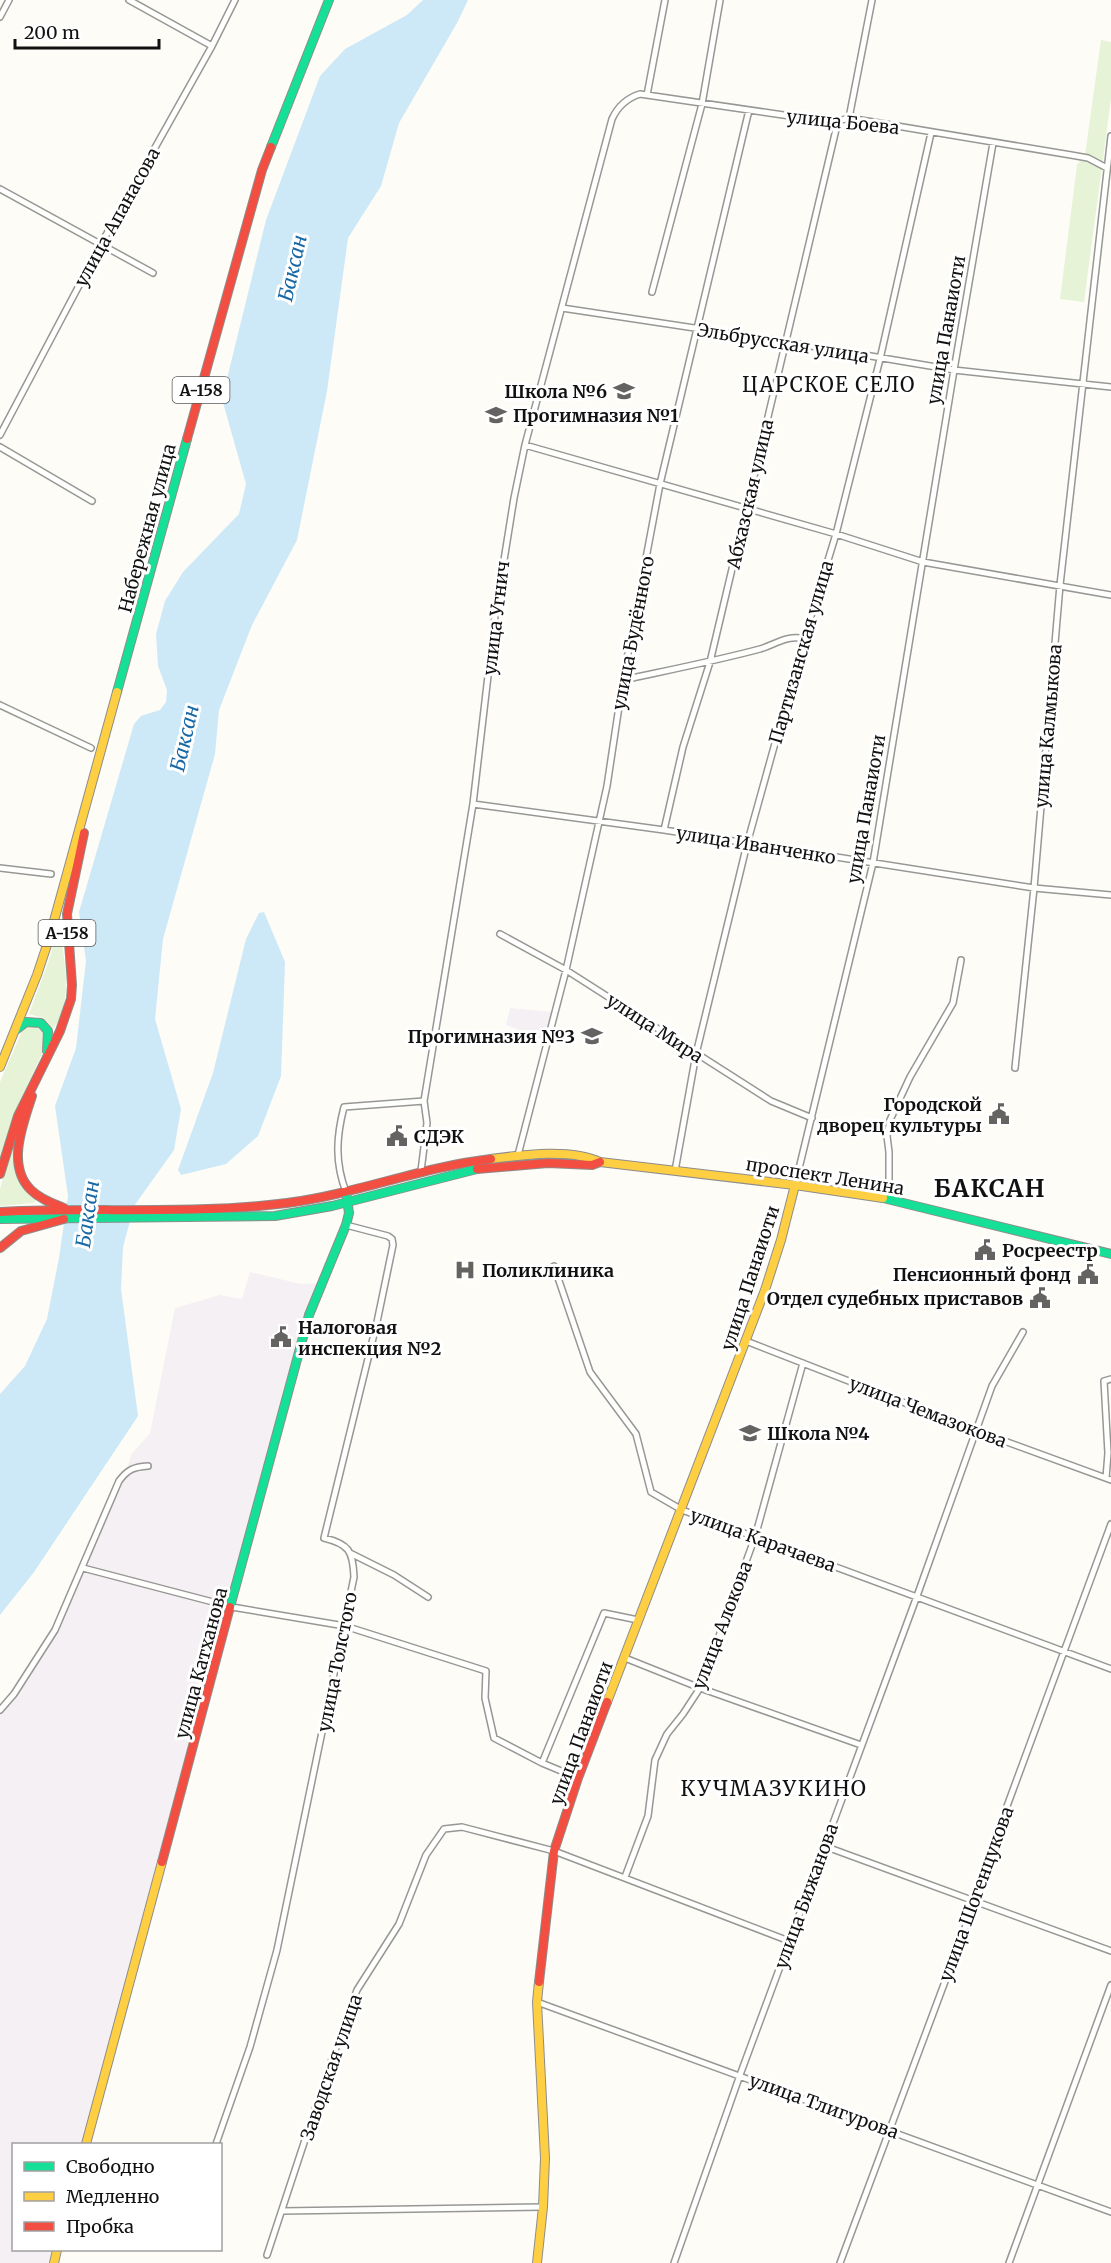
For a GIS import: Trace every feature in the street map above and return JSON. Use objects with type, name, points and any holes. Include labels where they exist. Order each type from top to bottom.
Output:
[{"type":"main road","name":"Набережная улица","points":[[0,1067],[49,939],[262,170],[329,0]]},
{"type":"main road","name":"А-158","points":[[0,1174],[18,1116],[60,1031],[71,999],[67,914],[89,812],[92,786]]},
{"type":"main road","points":[[15,1031],[21,1024],[32,1021],[45,1026],[49,1037],[45,1062]]},
{"type":"main road","points":[[38,1075],[20,1136],[18,1163],[24,1181],[33,1194],[46,1203],[64,1208]]},
{"type":"main road","name":"проспект Ленина","points":[[15,1214],[64,1208],[273,1206],[346,1192],[421,1171],[458,1164],[518,1155],[580,1156],[600,1162],[885,1198],[1111,1254]]},
{"type":"main road","name":"проспект Ленина","points":[[64,1219],[276,1216],[348,1202],[477,1169],[548,1163],[592,1165],[600,1162]]},
{"type":"main road","name":"улица Панаиоти","points":[[537,2263],[545,2158],[537,2002],[554,1851],[638,1620],[746,1341],[778,1250],[795,1185]]},
{"type":"main road","name":"улица Катханова","points":[[87,2143],[309,1315],[346,1225],[349,1213],[346,1192]]},
{"type":"main road","points":[[0,1212],[64,1219]]},
{"type":"main road","points":[[0,1219],[15,1214]]},
{"type":"main road","points":[[0,1248],[17,1232],[37,1224],[64,1219]]},
{"type":"street","points":[[0,17],[9,0]]},
{"type":"street","points":[[129,0],[213,46]]},
{"type":"street","name":"улица Апанасова","points":[[0,435],[100,244],[213,46],[235,0]]},
{"type":"street","points":[[647,95],[665,0]]},
{"type":"street","points":[[652,292],[702,104],[720,0]]},
{"type":"street","points":[[849,118],[872,0]]},
{"type":"street","name":"улица Угнич","points":[[421,1171],[427,1123],[424,1101],[473,804],[504,548],[525,445],[612,118],[622,103],[640,94],[647,95]]},
{"type":"street","name":"улица Боева","points":[[647,95],[838,121],[849,118],[1088,158],[1107,168]]},
{"type":"street","name":"улица Будённого","points":[[518,1155],[566,970],[607,786],[660,484],[749,110]]},
{"type":"street","name":"Абхазская улица","points":[[664,830],[683,747],[710,662],[838,121]]},
{"type":"street","name":"Партизанская улица","points":[[675,1171],[696,1054],[747,844],[836,534],[880,359],[931,133]]},
{"type":"street","name":"улица Калмыкова","points":[[1015,1068],[1034,888],[1060,585],[1111,136]]},
{"type":"street","name":"улица Панаиоти","points":[[795,1185],[873,863],[993,143]]},
{"type":"street","points":[[0,189],[153,273]]},
{"type":"street","name":"Эльбрусская улица","points":[[562,308],[954,370],[1111,387]]},
{"type":"street","points":[[525,445],[836,534],[923,562],[1111,595]]},
{"type":"street","points":[[0,447],[92,501]]},
{"type":"street","points":[[624,680],[710,662],[774,645],[789,638],[804,639]]},
{"type":"street","points":[[0,705],[91,748]]},
{"type":"street","name":"улица Иванченко","points":[[473,804],[598,820],[1034,888],[1111,895]]},
{"type":"street","points":[[0,868],[51,874]]},
{"type":"street","name":"улица Мира","points":[[500,934],[566,970],[696,1054],[745,1082],[771,1101],[812,1118]]},
{"type":"street","points":[[885,1198],[889,1186],[890,1152],[887,1136],[890,1120],[910,1077],[952,1003],[961,960]]},
{"type":"street","points":[[346,1192],[339,1171],[336,1148],[344,1107],[424,1101]]},
{"type":"street","points":[[346,1225],[388,1236],[393,1239],[393,1245],[377,1322],[324,1538],[345,1545],[350,1553],[394,1575],[428,1597]]},
{"type":"street","name":"улица Карачаева","points":[[554,1266],[590,1372],[636,1434],[651,1492],[682,1510],[1111,1669]]},
{"type":"street","name":"улица Бижанова","points":[[674,2263],[740,2075],[992,1386],[1023,1332]]},
{"type":"street","name":"улица Чемазокова","points":[[746,1341],[977,1431],[1109,1479]]},
{"type":"street","name":"улица Алокова","points":[[625,1877],[648,1816],[654,1760],[666,1734],[700,1688],[755,1537],[803,1363]]},
{"type":"street","points":[[1109,1479],[1104,1381],[1111,1379]]},
{"type":"street","points":[[0,1710],[14,1694],[55,1630],[119,1480],[134,1467],[148,1466]]},
{"type":"street","name":"улица Шогенцукова","points":[[840,2263],[975,1901],[982,1874],[1111,1524]]},
{"type":"street","name":"улица Толстого","points":[[217,2143],[250,2047],[277,1950],[345,1626],[354,1576],[350,1553]]},
{"type":"street","points":[[83,1568],[232,1606],[345,1626],[486,1671],[484,1698],[494,1738],[542,1763],[579,1778]]},
{"type":"street","points":[[542,1763],[604,1613],[638,1620]]},
{"type":"street","points":[[625,1658],[700,1688],[861,1745]]},
{"type":"street","name":"Заводская улица","points":[[267,2255],[357,1990],[399,1924],[426,1855],[444,1829],[462,1827],[554,1851],[789,1941]]},
{"type":"street","points":[[824,1846],[1111,1950]]},
{"type":"street","points":[[1009,2263],[1111,1985]]},
{"type":"street","name":"улица Тлигурова","points":[[537,2002],[1111,2212]]},
{"type":"street","points":[[283,2211],[543,2207]]},
{"type":"shaded area","points":[[510,1008],[553,1012],[544,1040],[506,1025]]},
{"type":"shaded area","points":[[250,1272],[301,1284],[323,1283],[309,1315],[86,2143],[12,2143],[12,2251],[57,2251],[54,2263],[0,2263],[0,1710],[14,1694],[55,1630],[126,1472],[131,1455],[150,1433],[175,1308],[220,1295],[242,1299]]},
{"type":"green space","points":[[1101,40],[1111,42],[1111,99],[1084,302],[1060,299],[1077,165],[1085,155]]},
{"type":"green space","points":[[59,926],[65,965],[66,992],[60,1017],[53,1029],[44,1018],[29,1014]]},
{"type":"green space","points":[[36,1023],[46,1032],[46,1045],[17,1107],[0,1163],[0,1082],[23,1029],[29,1024]]},
{"type":"green space","points":[[22,1113],[17,1137],[28,1192],[36,1200],[34,1203],[0,1206],[0,1189]]},
{"type":"water","name":"Баксан","points":[[423,0],[468,0],[399,123],[381,186],[348,238],[327,391],[297,540],[252,625],[219,710],[215,754],[163,939],[155,1019],[181,1109],[174,1150],[134,1206],[123,1247],[121,1289],[138,1416],[34,1572],[0,1615],[0,1394],[25,1366],[47,1319],[59,1258],[68,1196],[55,1106],[76,1048],[86,961],[79,912],[134,724],[141,716],[160,710],[166,702],[167,690],[158,666],[156,634],[165,601],[183,572],[239,514],[246,484],[222,399],[266,220],[320,76],[345,49],[407,15]]},
{"type":"water","points":[[264,912],[285,962],[281,1076],[258,1136],[226,1164],[181,1175],[178,1170],[213,1073],[246,939],[259,913]]},
{"type":"traffic: fast","points":[[271,147],[329,0]]},
{"type":"traffic: fast","points":[[117,692],[187,439]]},
{"type":"traffic: fast","points":[[17,1029],[26,1022],[41,1023],[48,1031],[47,1051]]},
{"type":"traffic: fast","points":[[0,1219],[275,1216],[332,1206],[477,1169]]},
{"type":"traffic: fast","points":[[230,1607],[309,1315],[346,1225],[349,1213],[346,1192]]},
{"type":"traffic: fast","points":[[883,1198],[1111,1254]]},
{"type":"traffic: slow","points":[[0,1067],[49,939],[117,692]]},
{"type":"traffic: slow","points":[[491,1159],[546,1154],[575,1155],[600,1162],[883,1198]]},
{"type":"traffic: slow","points":[[607,1702],[765,1290],[795,1185]]},
{"type":"traffic: slow","points":[[86,2143],[162,1862]]},
{"type":"traffic: slow","points":[[537,2263],[545,2158],[537,2002],[539,1982]]},
{"type":"traffic: slow","points":[[54,2263],[57,2251]]},
{"type":"traffic: jam","points":[[187,439],[262,170],[271,147]]},
{"type":"traffic: jam","points":[[0,1174],[18,1116],[60,1031],[71,999],[67,914],[84,833]]},
{"type":"traffic: jam","points":[[32,1096],[21,1132],[19,1169],[23,1180],[31,1190],[64,1208]]},
{"type":"traffic: jam","points":[[0,1212],[251,1207],[313,1199],[439,1168],[491,1159]]},
{"type":"traffic: jam","points":[[477,1169],[548,1163],[592,1165],[600,1162]]},
{"type":"traffic: jam","points":[[0,1248],[21,1231],[64,1219]]},
{"type":"traffic: jam","points":[[162,1862],[230,1607]]},
{"type":"traffic: jam","points":[[539,1982],[554,1851],[578,1778],[607,1702]]},
{"type":"place","name":"Школа №6","points":[[624,391]]},
{"type":"place","name":"Прогимназия №1","points":[[496,415]]},
{"type":"place","name":"Прогимназия №3","points":[[592,1036]]},
{"type":"place","name":"Городской дворец культуры","points":[[999,1114]]},
{"type":"place","name":"СДЭК","points":[[397,1136]]},
{"type":"place","name":"Росреестр","points":[[985,1250]]},
{"type":"place","name":"Поликлиника","points":[[465,1270]]},
{"type":"place","name":"Пенсионный фонд","points":[[1088,1274]]},
{"type":"place","name":"Отдел судебных приставов","points":[[1040,1298]]},
{"type":"place","name":"Налоговая инспекция №2","points":[[281,1337]]},
{"type":"place","name":"Школа №4","points":[[750,1433]]},
{"type":"district","name":"ЦАРСКОЕ СЕЛО","points":[[829,384]]},
{"type":"district","name":"БАКСАН","points":[[990,1188]]},
{"type":"district","name":"КУЧМАЗУКИНО","points":[[774,1788]]}]
